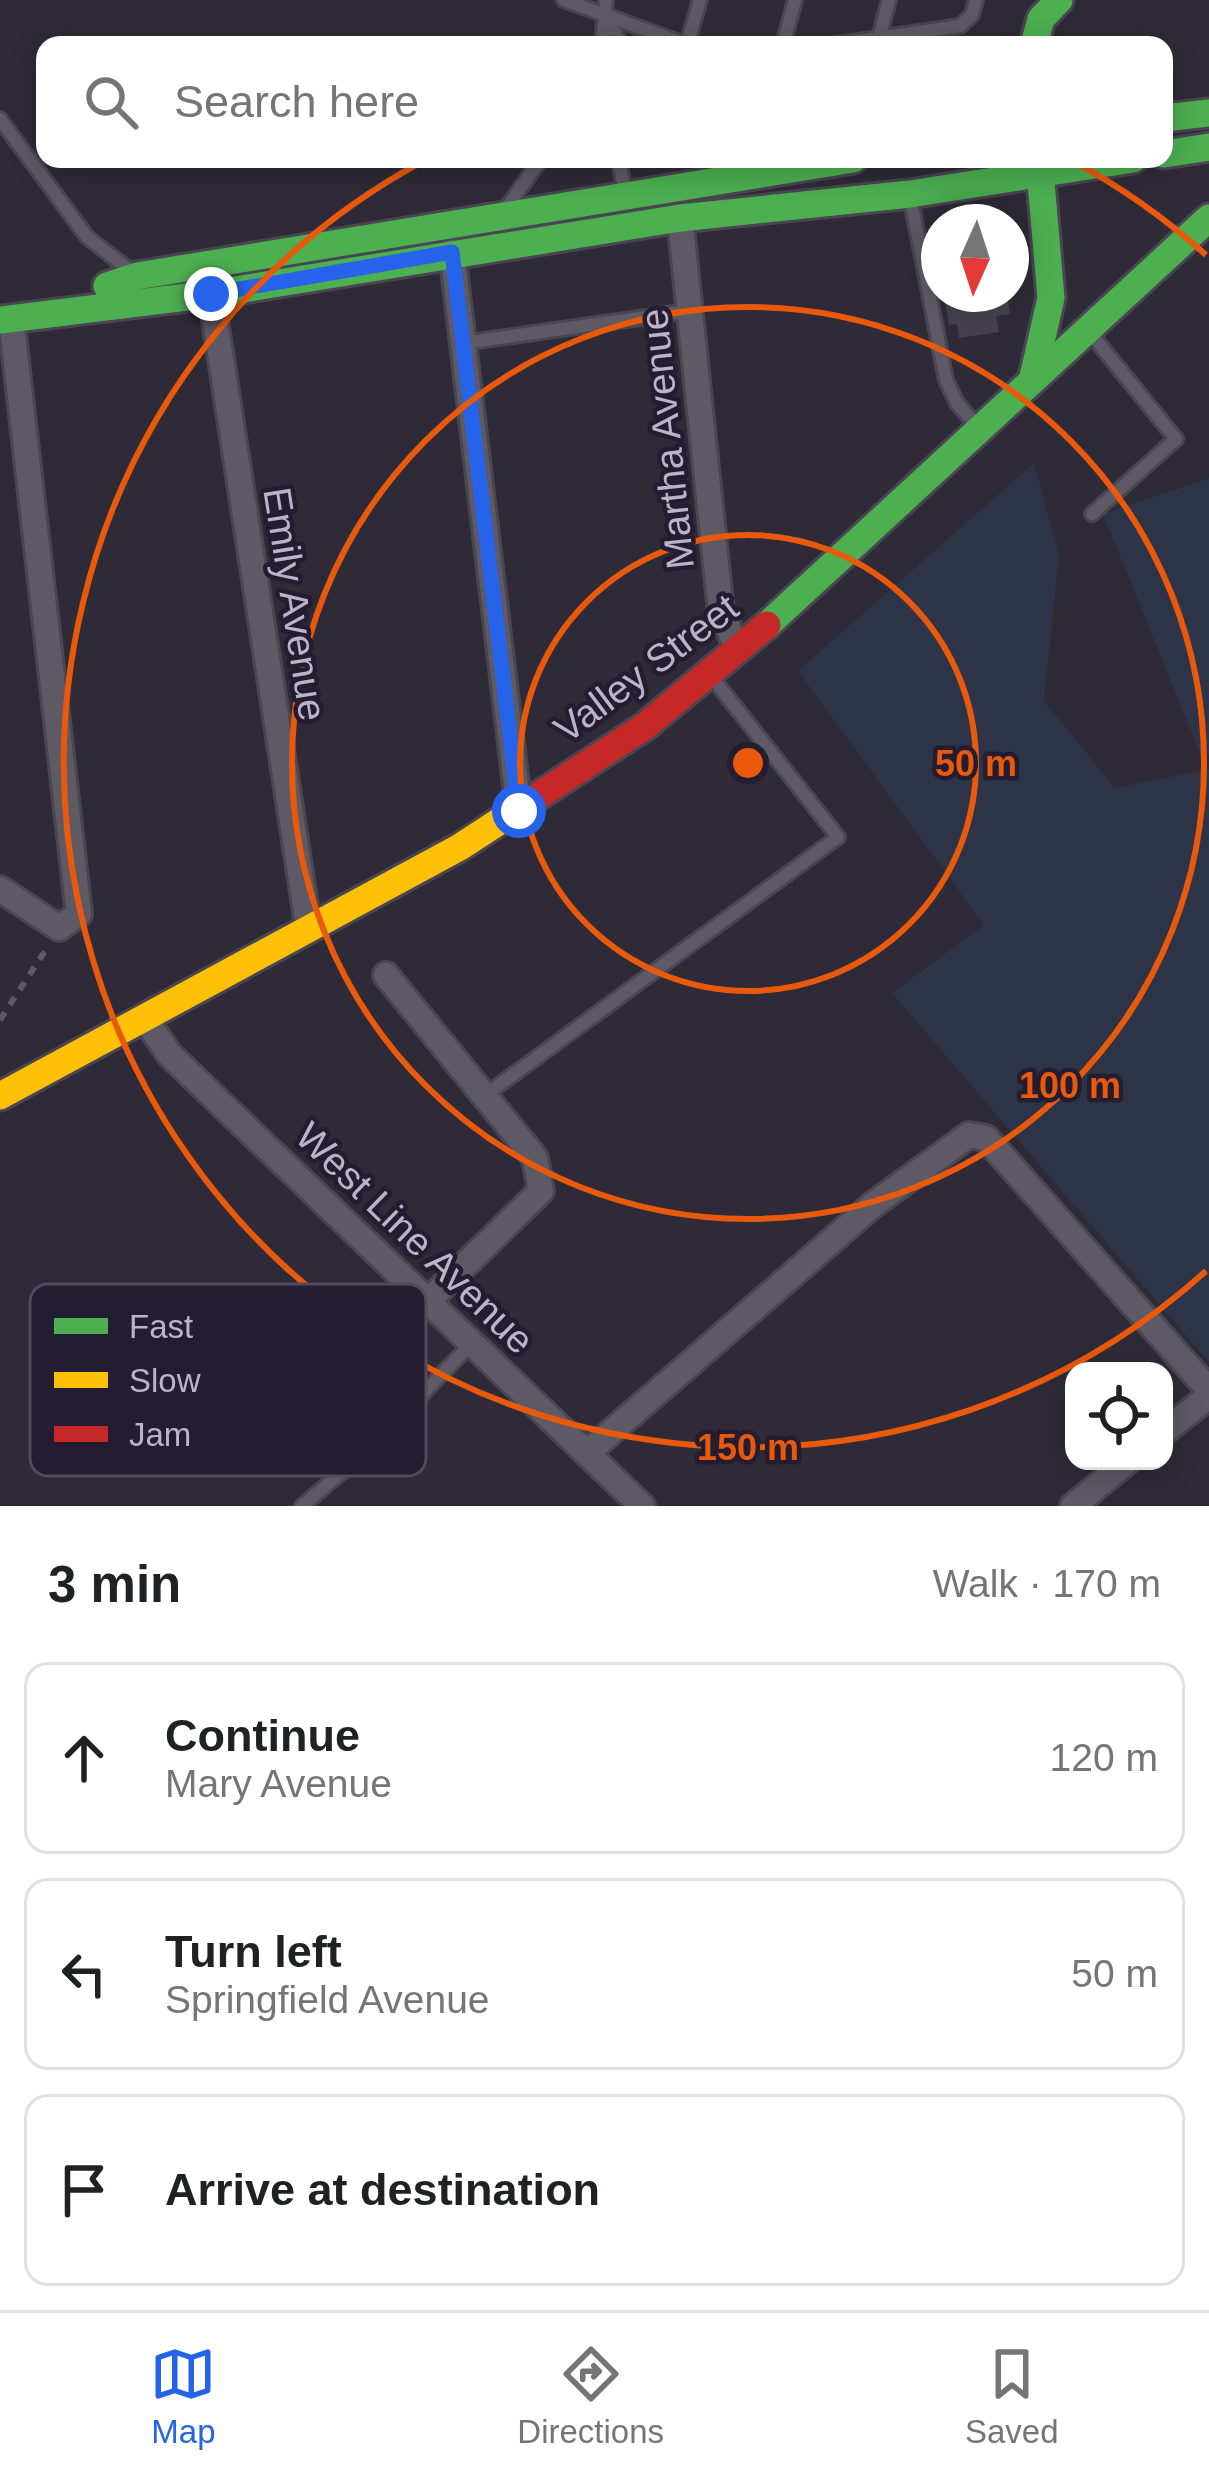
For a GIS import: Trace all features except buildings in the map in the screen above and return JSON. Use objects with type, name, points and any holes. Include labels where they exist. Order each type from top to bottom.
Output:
[{"type":"main road","points":[[1037,36],[1041,20],[1059,0]]},
{"type":"main road","points":[[1173,117],[1209,113]]},
{"type":"main road","points":[[1173,153],[1209,147]]},
{"type":"main road","points":[[4,313],[137,276],[788,168]]},
{"type":"main road","points":[[4,313],[211,294],[680,218],[910,194],[1031,168]]},
{"type":"main road","points":[[1032,381],[1051,298],[1040,168]]},
{"type":"main road","name":"Valley Street","points":[[0,1096],[519,811],[644,727],[738,650],[1090,333],[1209,218]]},
{"type":"street","name":"Martha Avenue","points":[[680,218],[722,612],[738,650]]},
{"type":"street","points":[[452,252],[519,811]]},
{"type":"street","name":"Emily Avenue","points":[[211,294],[308,925]]},
{"type":"street","points":[[0,889],[59,928],[74,921],[82,902],[4,313]]},
{"type":"street","points":[[386,975],[535,1158],[541,1191],[428,1300]]},
{"type":"street","name":"West Line Avenue","points":[[144,1018],[170,1054],[411,1284]]},
{"type":"street","points":[[587,1454],[874,1204],[969,1135],[986,1138],[1209,1393],[1173,1424]]},
{"type":"street","name":"West Line Avenue","points":[[428,1300],[642,1506]]},
{"type":"street","points":[[1072,1506],[1117,1470]]},
{"type":"lane","points":[[564,0],[604,5],[668,36]]},
{"type":"lane","points":[[690,36],[700,0]]},
{"type":"lane","points":[[785,36],[795,0]]},
{"type":"lane","points":[[880,36],[889,0]]},
{"type":"lane","points":[[892,36],[960,26],[972,15],[976,0]]},
{"type":"lane","points":[[602,36],[604,5]]},
{"type":"lane","points":[[604,5],[618,36]]},
{"type":"lane","points":[[0,119],[36,168]]},
{"type":"lane","points":[[36,168],[87,237],[137,276]]},
{"type":"lane","points":[[502,214],[535,168]]},
{"type":"lane","points":[[621,168],[628,226]]},
{"type":"lane","points":[[910,194],[946,380],[957,404],[980,430]]},
{"type":"lane","points":[[463,343],[689,311]]},
{"type":"lane","points":[[1090,333],[1176,439],[1092,514]]},
{"type":"lane","points":[[484,1096],[838,837],[709,674]]},
{"type":"lane","points":[[426,1390],[472,1342]]},
{"type":"lane","points":[[302,1506],[337,1476]]},
{"type":"path","points":[[0,1020],[44,954],[29,944]]},
{"type":"shaded area","points":[[1034,463],[1059,556],[1044,701],[1115,788],[1209,769],[1209,1362],[892,993],[984,925],[798,671]]},
{"type":"shaded area","points":[[1209,478],[1209,755],[1202,758],[1103,514]]},
{"type":"traffic: fast","points":[[1036,36],[1041,19],[1059,0]]},
{"type":"traffic: fast","points":[[1173,117],[1209,113]]},
{"type":"traffic: fast","points":[[1173,153],[1209,147]]},
{"type":"traffic: fast","points":[[107,286],[137,276],[798,168]]},
{"type":"traffic: fast","points":[[767,625],[1032,381],[1051,298],[1040,168]]},
{"type":"traffic: fast","points":[[0,320],[211,294],[680,218],[910,194],[1076,168]]},
{"type":"traffic: fast","points":[[1032,381],[1209,218]]},
{"type":"traffic: slow","points":[[0,1096],[460,847],[512,813]]},
{"type":"traffic: jam","points":[[512,813],[644,727],[767,625]]},
{"type":"route","points":[[211,294],[452,252],[519,811]]}]
